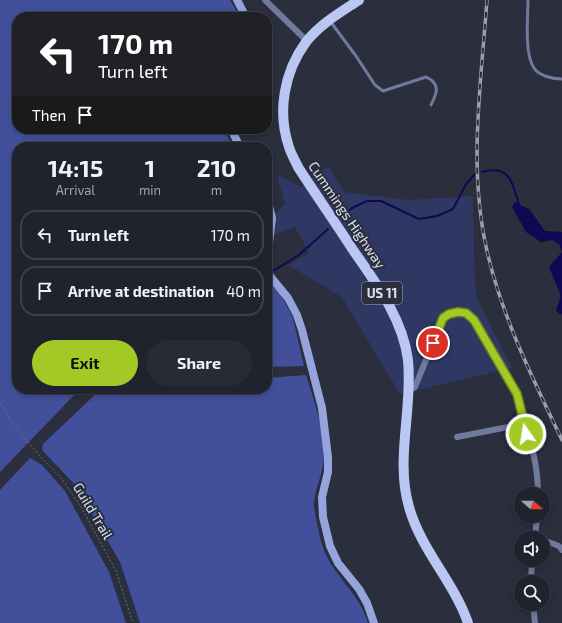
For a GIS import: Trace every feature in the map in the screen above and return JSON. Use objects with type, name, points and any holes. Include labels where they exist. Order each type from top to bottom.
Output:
[{"type":"main road","points":[[237,0],[243,12]]},
{"type":"main road","name":"Cummings Highway","points":[[359,0],[329,20],[307,41],[292,67],[285,92],[284,120],[289,148],[298,167],[373,279],[391,309],[404,339],[408,358],[409,391],[403,468],[408,502],[412,518],[421,537],[457,597],[468,623]]},
{"type":"main road","points":[[272,278],[288,298],[297,315],[322,408],[328,457],[328,472],[322,497],[323,517],[330,546],[338,563],[359,589],[367,603],[374,623]]},
{"type":"street","points":[[265,0],[307,41]]},
{"type":"street","points":[[409,391],[415,386],[443,318],[449,314],[458,312],[466,313],[474,320],[517,394],[522,414],[522,427],[531,446],[536,463],[538,487]]},
{"type":"street","points":[[457,437],[518,425],[522,427]]},
{"type":"street","points":[[550,543],[559,546],[562,550]]},
{"type":"street","points":[[534,611],[535,623]]},
{"type":"lane","points":[[528,0],[528,48],[530,61],[534,70],[555,79],[562,80]]},
{"type":"lane","points":[[329,20],[356,56],[375,85],[382,91],[426,77],[432,80],[436,87],[437,93],[431,105]]},
{"type":"path","name":"Guild Trail","points":[[0,403],[12,422],[38,454],[61,478],[80,505],[116,571],[133,623]]},
{"type":"shaded area","points":[[0,0],[230,0],[237,12],[12,12],[12,134],[226,134],[231,142],[12,142],[12,394],[75,394],[0,472]]},
{"type":"shaded area","points":[[328,166],[344,192],[409,200],[473,196],[476,297],[512,368],[400,394],[342,297],[288,265],[309,253],[295,227],[272,236],[272,216],[285,204],[277,175],[301,187]]},
{"type":"shaded area","points":[[515,202],[530,210],[545,231],[562,232],[562,252],[559,244],[552,240],[541,242],[526,232],[512,207]]},
{"type":"shaded area","points":[[562,252],[562,314],[560,315],[556,310],[561,296],[549,267]]},
{"type":"shaded area","points":[[272,285],[281,295],[293,318],[304,366],[272,367]]},
{"type":"shaded area","points":[[306,375],[318,415],[324,445],[324,462],[314,500],[320,537],[324,551],[329,560],[357,599],[368,623],[140,623],[120,562],[93,516],[80,490],[42,450],[43,444],[96,394],[272,394],[272,378]]},
{"type":"shaded area","points":[[30,458],[42,465],[65,491],[109,572],[126,623],[0,623],[0,490]]},
{"type":"waterway","points":[[482,172],[494,170],[503,172],[512,183],[519,205]]},
{"type":"waterway","points":[[342,217],[352,208],[367,201],[381,201],[419,219],[437,216],[453,209],[466,184],[475,174]]},
{"type":"waterway","points":[[273,271],[299,255],[328,229]]},
{"type":"railway","points":[[487,0],[479,94],[477,157],[481,220],[493,276],[501,300],[529,371],[562,440]]},
{"type":"route","points":[[433,343],[443,318],[449,314],[458,312],[466,313],[474,320],[517,394],[522,414],[522,427],[526,434]]}]
